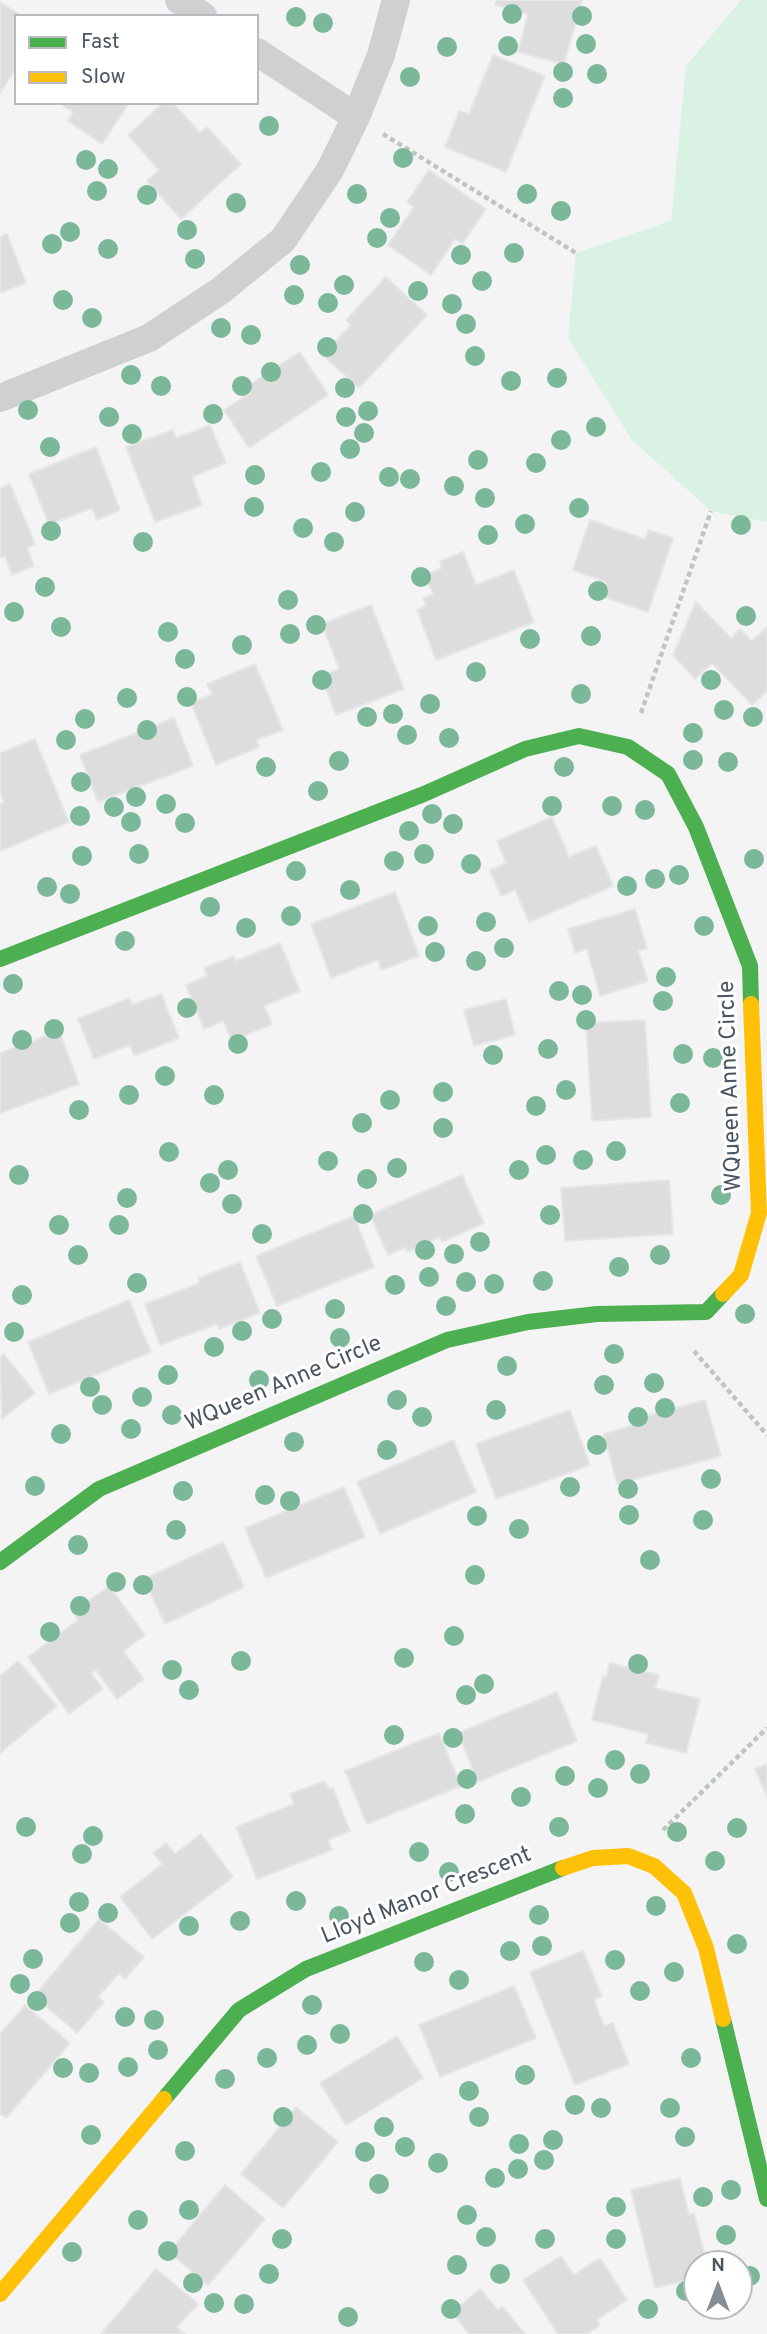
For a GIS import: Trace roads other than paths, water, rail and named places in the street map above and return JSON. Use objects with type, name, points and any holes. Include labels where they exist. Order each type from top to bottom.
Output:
[{"type":"street","points":[[179,0],[200,14]]},
{"type":"street","points":[[0,398],[149,338],[220,291],[283,240],[330,170],[356,117],[381,55],[396,0]]},
{"type":"street","points":[[259,53],[356,117]]},
{"type":"street","name":"WQueen Anne Circle","points":[[0,959],[424,794],[526,749],[579,736],[628,747],[668,774],[696,827],[750,966],[759,1213],[741,1275],[706,1312],[583,1315],[528,1322],[447,1340],[99,1489],[0,1562]]},
{"type":"street","name":"Lloyd Manor Crescent","points":[[0,2294],[239,2010],[306,1969],[528,1880],[593,1858],[628,1856],[654,1866],[684,1893],[706,1948],[767,2199]]}]
